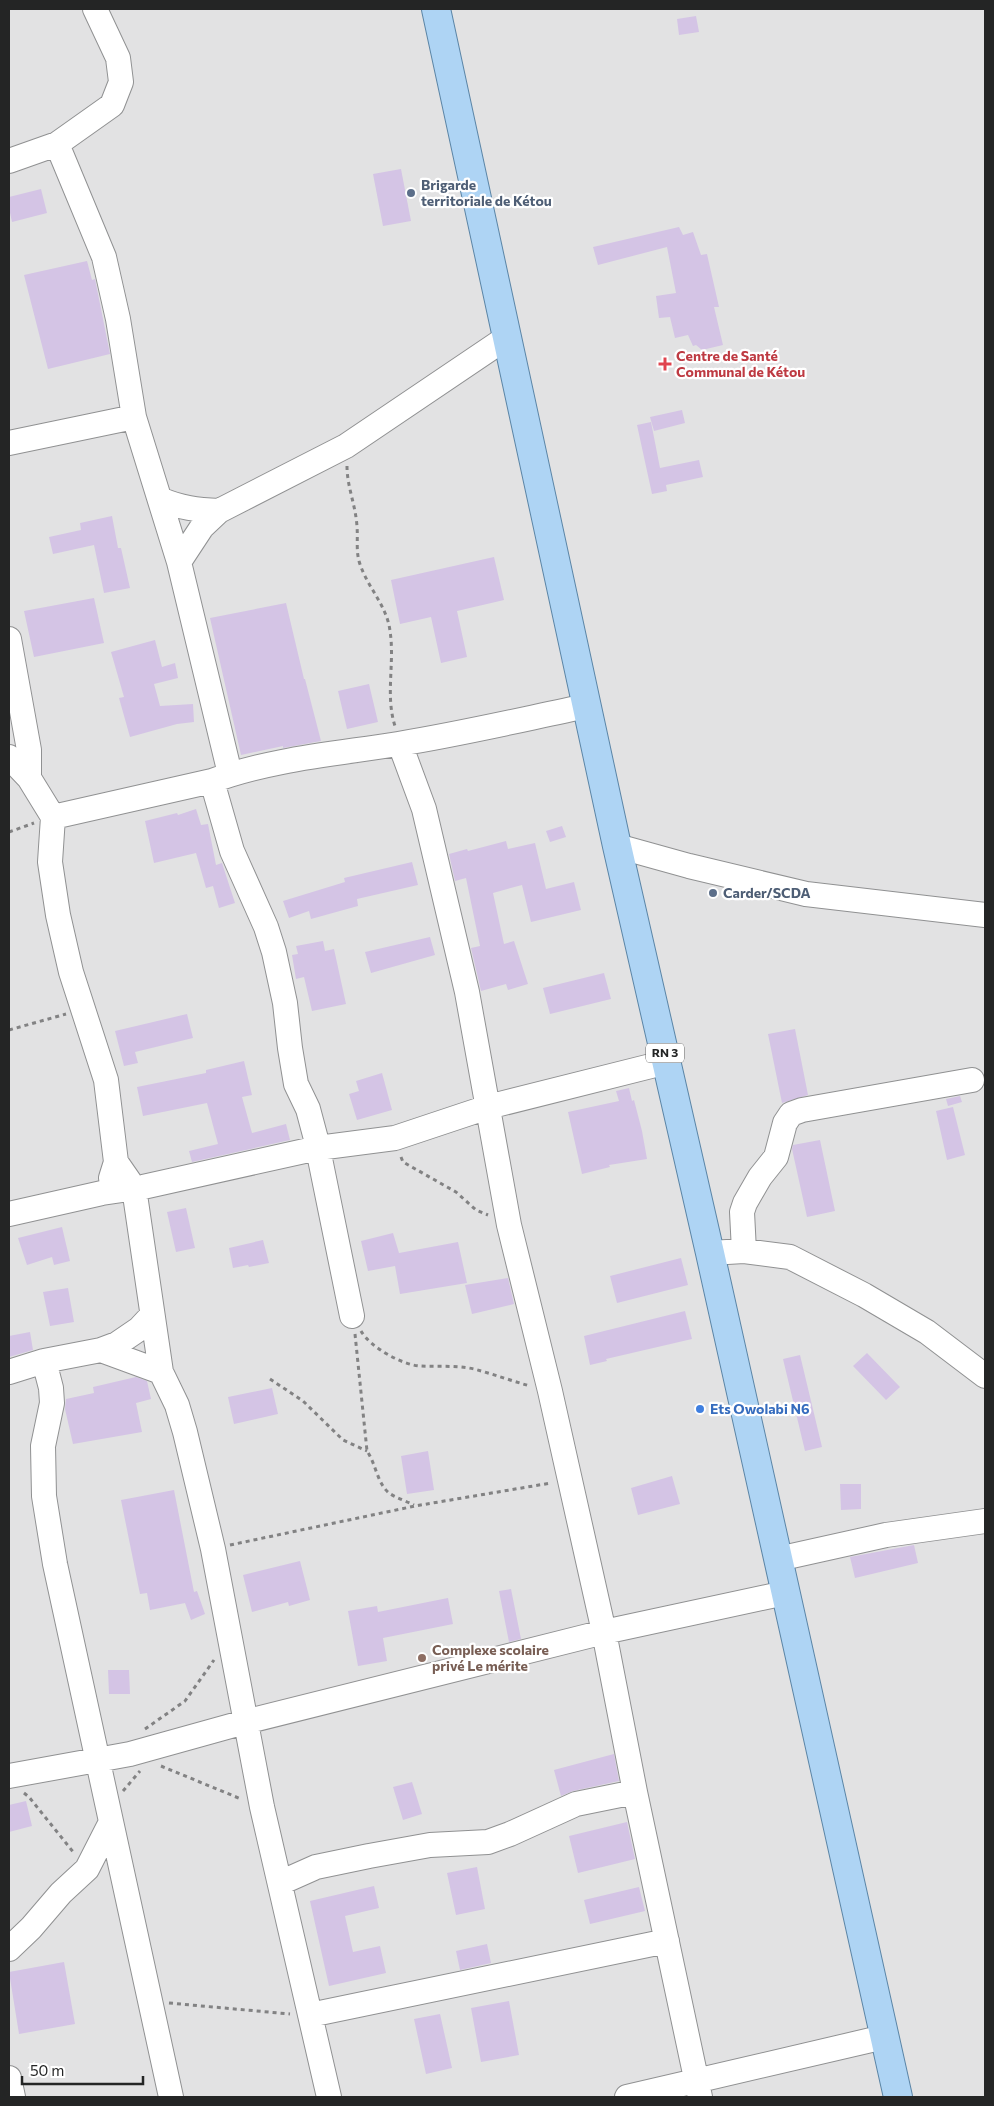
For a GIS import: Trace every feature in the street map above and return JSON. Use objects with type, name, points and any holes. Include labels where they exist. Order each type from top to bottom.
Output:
[{"type":"main road","name":"RN 3","points":[[436,9],[617,846],[710,1253],[898,2097]]},
{"type":"street","points":[[9,161],[57,144],[112,105],[121,82],[118,58],[95,9]]},
{"type":"street","points":[[57,144],[104,257],[118,319],[134,417],[179,562],[221,778],[232,851],[266,927],[274,952],[285,1003],[296,1084],[308,1109],[318,1148],[352,1316]]},
{"type":"street","points":[[179,562],[202,527],[220,511],[346,446],[506,338]]},
{"type":"street","points":[[9,443],[134,417]]},
{"type":"street","points":[[160,499],[193,510],[220,511]]},
{"type":"street","points":[[9,639],[29,750],[29,778]]},
{"type":"street","points":[[53,817],[298,760],[400,744],[587,706]]},
{"type":"street","points":[[400,744],[424,809],[468,992],[509,1225],[550,1391],[604,1632],[635,1792],[699,2089]]},
{"type":"street","points":[[9,757],[29,778],[53,817],[50,862],[58,915],[82,1010],[106,1080],[116,1162],[113,1174],[102,1192]]},
{"type":"street","points":[[617,846],[689,866],[806,894],[985,916]]},
{"type":"street","points":[[9,1214],[102,1192],[134,1188],[318,1148],[395,1138],[488,1107],[667,1062]]},
{"type":"street","points":[[744,1251],[742,1212],[760,1177],[776,1156],[784,1123],[792,1114],[802,1110],[972,1080]]},
{"type":"street","points":[[116,1162],[134,1188],[161,1372],[177,1406],[185,1432],[213,1549],[262,1808],[329,2097]]},
{"type":"street","points":[[710,1253],[744,1251],[790,1257],[864,1295],[927,1332],[985,1376]]},
{"type":"street","points":[[9,1372],[44,1361],[101,1350],[127,1339],[152,1315]]},
{"type":"street","points":[[101,1350],[161,1372]]},
{"type":"street","points":[[44,1361],[51,1388],[52,1402],[43,1446],[44,1496],[55,1564],[171,2097]]},
{"type":"street","points":[[778,1559],[886,1534],[985,1521]]},
{"type":"street","points":[[16,1784],[98,1761],[139,1757],[245,1722],[604,1632],[785,1593]]},
{"type":"street","points":[[280,1883],[316,1867],[369,1856],[430,1845],[488,1842],[576,1804],[635,1792]]},
{"type":"street","points":[[9,1949],[31,1928],[61,1893],[87,1869],[110,1815]]},
{"type":"street","points":[[310,2015],[667,1941]]},
{"type":"street","points":[[627,2097],[699,2089],[884,2036]]},
{"type":"street","points":[[9,2078],[13,2097]]},
{"type":"path","points":[[346,446],[347,482],[357,526],[357,545],[360,562],[387,614],[390,632],[390,710],[400,744]]},
{"type":"path","points":[[9,1030],[82,1010]]},
{"type":"path","points":[[395,1138],[403,1162],[456,1192],[476,1210],[509,1225]]},
{"type":"path","points":[[352,1316],[365,1338],[380,1351],[417,1366],[443,1365],[473,1369],[550,1391]]},
{"type":"path","points":[[352,1316],[359,1364],[367,1451]]},
{"type":"path","points":[[270,1379],[303,1402],[344,1440],[367,1451],[374,1460],[378,1478],[389,1493],[415,1506]]},
{"type":"path","points":[[213,1549],[415,1506],[570,1479]]},
{"type":"path","points":[[142,1731],[185,1701],[230,1637]]},
{"type":"path","points":[[110,1815],[139,1757],[262,1808]]},
{"type":"path","points":[[16,1784],[29,1797],[87,1869]]},
{"type":"path","points":[[150,2001],[262,2013],[310,2015]]},
{"type":"building","points":[[696,16],[699,32],[679,35],[677,19]]},
{"type":"building","points":[[401,169],[411,221],[383,226],[373,174]]},
{"type":"building","points":[[41,189],[47,213],[12,222],[9,197]]},
{"type":"building","points":[[679,227],[683,235],[693,232],[701,255],[707,254],[719,307],[714,307],[723,345],[702,350],[696,345],[693,346],[688,335],[675,338],[670,317],[659,318],[656,296],[676,293],[667,247],[598,265],[593,247]]},
{"type":"building","points":[[87,261],[92,280],[95,279],[110,354],[48,369],[24,275]]},
{"type":"building","points":[[682,410],[685,423],[654,431],[650,417]]},
{"type":"building","points":[[651,422],[660,468],[699,460],[703,477],[666,485],[667,491],[652,494],[637,425]]},
{"type":"building","points":[[112,516],[118,548],[121,548],[130,588],[104,593],[94,545],[53,554],[49,537],[81,530],[80,523]]},
{"type":"building","points":[[494,557],[504,600],[457,611],[467,657],[441,663],[431,617],[400,624],[391,580]]},
{"type":"building","points":[[94,598],[104,643],[34,657],[24,611]]},
{"type":"building","points":[[286,603],[321,741],[283,748],[283,746],[241,755],[210,618]]},
{"type":"building","points":[[155,640],[162,667],[175,663],[178,678],[154,684],[160,706],[193,704],[194,722],[177,724],[130,737],[119,698],[124,697],[111,652]]},
{"type":"building","points":[[369,684],[378,722],[347,729],[338,691]]},
{"type":"building","points":[[196,809],[201,825],[208,824],[216,865],[222,863],[235,903],[219,908],[213,886],[206,888],[196,853],[154,863],[145,821],[177,813],[178,815]]},
{"type":"building","points":[[562,826],[566,837],[550,842],[546,831]]},
{"type":"building","points":[[506,841],[508,849],[535,843],[546,889],[574,882],[581,910],[531,922],[522,885],[493,893],[504,944],[514,941],[528,984],[508,990],[506,984],[481,991],[471,948],[480,946],[466,878],[455,881],[449,854]]},
{"type":"building","points":[[412,862],[418,885],[357,899],[358,906],[311,919],[309,911],[289,918],[283,901],[345,882],[344,878]]},
{"type":"building","points":[[430,937],[435,955],[371,973],[365,952]]},
{"type":"building","points":[[323,941],[325,951],[334,949],[346,1004],[312,1011],[304,977],[296,979],[292,955],[298,954],[296,946]]},
{"type":"building","points":[[604,973],[611,999],[550,1014],[543,988]]},
{"type":"building","points":[[187,1014],[193,1038],[135,1052],[138,1063],[124,1066],[115,1031]]},
{"type":"building","points":[[795,1029],[808,1095],[782,1103],[768,1034]]},
{"type":"building","points":[[244,1061],[252,1095],[242,1097],[252,1133],[286,1124],[290,1140],[192,1162],[189,1151],[218,1144],[207,1103],[143,1116],[137,1087],[206,1073],[206,1070]]},
{"type":"building","points":[[382,1073],[392,1110],[357,1120],[349,1094],[359,1091],[356,1081]]},
{"type":"building","points":[[629,1088],[642,1131],[647,1159],[609,1165],[610,1167],[582,1174],[568,1112],[619,1101],[616,1091]]},
{"type":"building","points":[[960,1096],[962,1102],[948,1106],[946,1099]]},
{"type":"building","points":[[953,1107],[965,1155],[947,1160],[936,1111]]},
{"type":"building","points":[[820,1140],[835,1211],[807,1217],[792,1149],[793,1145]]},
{"type":"building","points":[[186,1208],[195,1248],[176,1252],[167,1212]]},
{"type":"building","points":[[62,1227],[70,1261],[54,1265],[52,1257],[27,1265],[18,1238]]},
{"type":"building","points":[[393,1233],[399,1253],[458,1242],[467,1283],[400,1294],[395,1266],[368,1271],[361,1241]]},
{"type":"building","points":[[263,1240],[269,1263],[233,1268],[229,1248]]},
{"type":"building","points":[[681,1258],[688,1285],[617,1303],[610,1276]]},
{"type":"building","points":[[508,1278],[514,1304],[472,1314],[465,1285]]},
{"type":"building","points":[[68,1288],[74,1322],[50,1326],[43,1292]]},
{"type":"building","points":[[685,1311],[692,1339],[606,1359],[607,1361],[590,1365],[584,1336]]},
{"type":"building","points":[[30,1332],[33,1350],[9,1357],[9,1336]]},
{"type":"building","points":[[867,1353],[900,1387],[886,1400],[853,1366]]},
{"type":"building","points":[[800,1355],[822,1447],[805,1451],[783,1359]]},
{"type":"building","points":[[136,1377],[147,1381],[151,1399],[136,1403],[142,1432],[73,1444],[65,1409],[66,1399],[94,1393],[93,1387]]},
{"type":"building","points":[[272,1388],[278,1414],[234,1424],[228,1397]]},
{"type":"building","points":[[428,1451],[434,1490],[407,1494],[401,1456]]},
{"type":"building","points":[[672,1476],[680,1504],[638,1515],[631,1488]]},
{"type":"building","points":[[840,1484],[861,1484],[861,1509],[841,1510]]},
{"type":"building","points":[[174,1490],[194,1592],[197,1591],[205,1614],[191,1620],[185,1603],[150,1610],[147,1593],[140,1594],[121,1500]]},
{"type":"building","points":[[914,1545],[918,1563],[855,1578],[850,1557]]},
{"type":"building","points":[[300,1561],[310,1600],[289,1606],[288,1602],[252,1612],[243,1575]]},
{"type":"building","points":[[511,1589],[521,1639],[509,1642],[499,1591]]},
{"type":"building","points":[[448,1598],[453,1624],[383,1638],[387,1661],[358,1666],[348,1611],[377,1606],[378,1612]]},
{"type":"building","points":[[108,1670],[129,1670],[130,1694],[109,1694]]},
{"type":"building","points":[[614,1754],[619,1781],[573,1791],[561,1796],[554,1770]]},
{"type":"building","points":[[412,1782],[422,1814],[403,1820],[393,1787]]},
{"type":"building","points":[[26,1801],[32,1826],[9,1832],[9,1805]]},
{"type":"building","points":[[627,1822],[635,1859],[578,1873],[569,1836]]},
{"type":"building","points":[[477,1867],[485,1909],[456,1915],[447,1873]]},
{"type":"building","points":[[374,1886],[379,1908],[345,1916],[353,1952],[380,1946],[386,1973],[329,1986],[310,1901]]},
{"type":"building","points":[[639,1887],[645,1911],[590,1924],[584,1900]]},
{"type":"building","points":[[487,1944],[491,1963],[460,1970],[456,1951]]},
{"type":"building","points":[[64,1962],[75,2024],[19,2034],[9,1972]]},
{"type":"building","points":[[509,2001],[519,2055],[481,2062],[471,2008]]},
{"type":"building","points":[[440,2014],[452,2068],[426,2074],[414,2019]]},
{"type":"place","name":"Brigarde territoriale de Kétou","points":[[411,193]]},
{"type":"place","name":"Centre de Santé Communal de Kétou","points":[[665,364]]},
{"type":"place","name":"Carder/SCDA","points":[[713,893]]},
{"type":"place","name":"Ets Owolabi N6","points":[[700,1409]]},
{"type":"place","name":"Complexe scolaire privé Le mérite","points":[[422,1658]]}]
